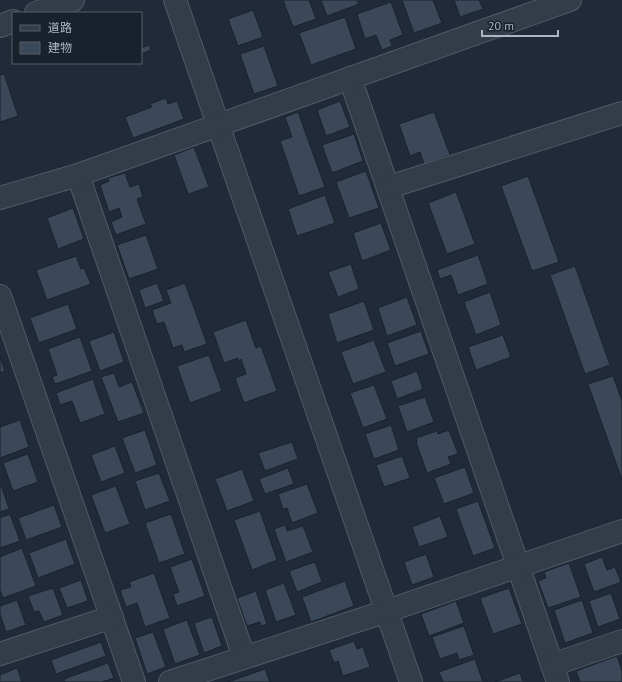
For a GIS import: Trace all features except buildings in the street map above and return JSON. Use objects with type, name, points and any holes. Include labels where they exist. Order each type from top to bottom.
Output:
[{"type":"street","points":[[39,12],[73,0]]},
{"type":"street","points":[[174,0],[411,682]]},
{"type":"street","points":[[0,198],[78,175],[570,0]]},
{"type":"street","points":[[0,26],[12,21]]},
{"type":"street","points":[[350,78],[389,187],[555,673],[622,641]]},
{"type":"street","points":[[389,187],[622,113]]},
{"type":"street","points":[[78,175],[244,657]]},
{"type":"street","points":[[0,296],[134,682]]},
{"type":"street","points":[[170,682],[518,568],[622,531]]},
{"type":"street","points":[[0,654],[112,617]]}]
